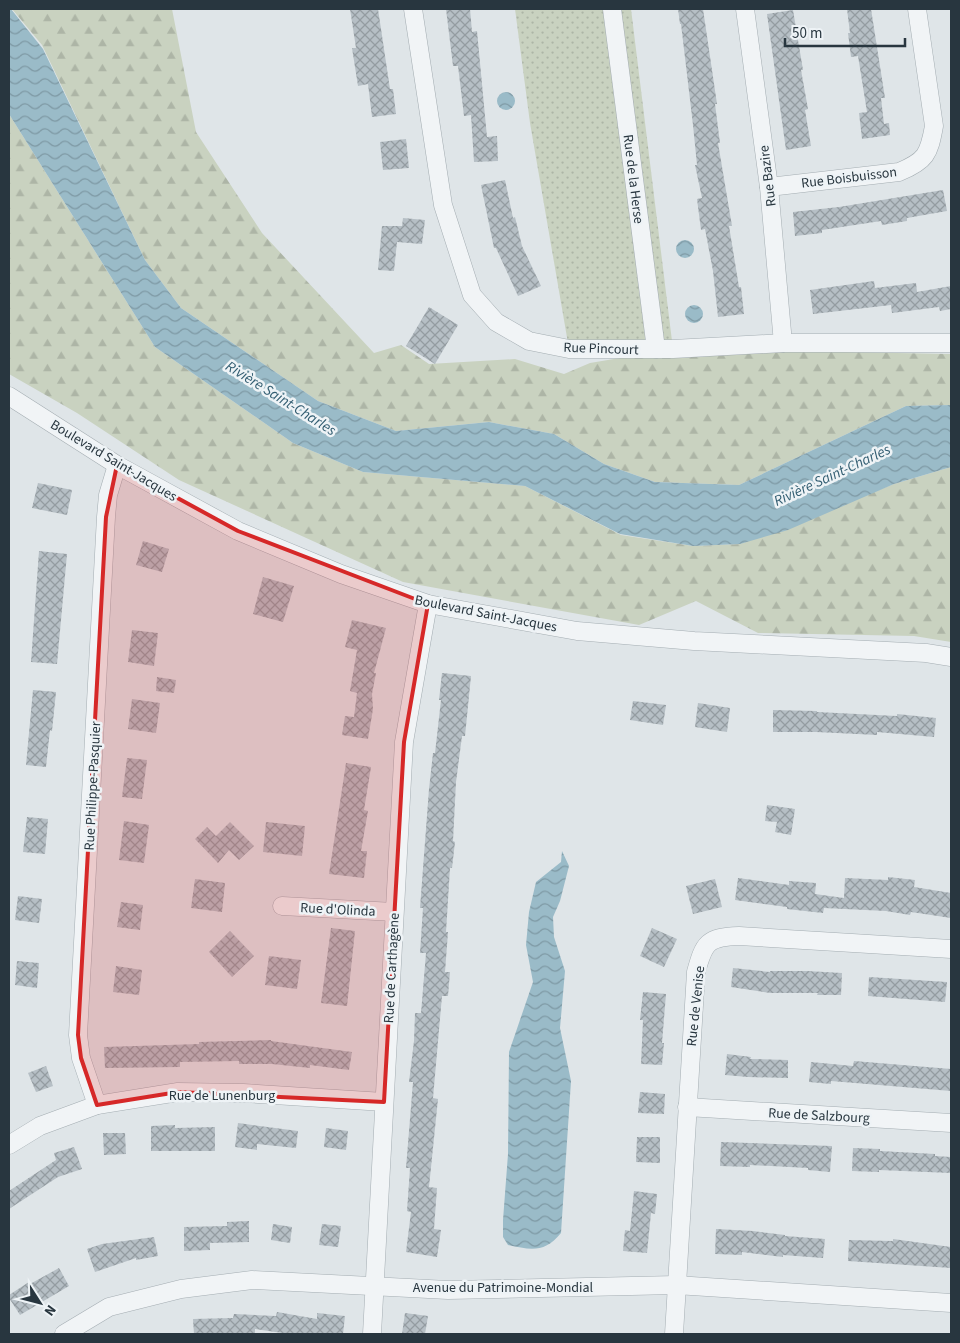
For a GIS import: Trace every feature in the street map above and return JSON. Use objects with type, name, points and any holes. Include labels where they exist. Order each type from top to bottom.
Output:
[{"type":"street","name":"Rue Pincourt","points":[[413,9],[443,205],[472,295],[496,322],[529,341],[569,349],[656,349],[783,343],[951,343]]},
{"type":"street","name":"Rue de la Herse","points":[[612,9],[656,349]]},
{"type":"street","name":"Rue Bazire","points":[[745,9],[769,186],[783,343]]},
{"type":"street","name":"Rue Boisbuisson","points":[[769,186],[899,172],[914,166],[926,156],[934,126],[917,9]]},
{"type":"street","name":"Boulevard Saint-Jacques","points":[[9,396],[117,465],[238,531],[341,574],[428,604],[577,631],[694,641],[926,653],[951,657]]},
{"type":"street","name":"Rue Philippe-Pasquier","points":[[97,1105],[81,1058],[78,1035],[106,517],[108,494],[117,465]]},
{"type":"street","name":"Rue de Carthagène","points":[[372,1334],[404,742],[428,604]]},
{"type":"street","name":"Rue d'Olinda","points":[[282,906],[394,912]]},
{"type":"street","name":"Rue de Venise","points":[[674,1334],[696,972],[701,953],[707,944],[720,937],[739,936],[951,949]]},
{"type":"street","name":"Rue de Lunenburg","points":[[9,1145],[40,1126],[97,1105],[178,1092],[244,1093],[384,1102]]},
{"type":"street","name":"Rue de Salzbourg","points":[[687,1107],[951,1123]]},
{"type":"street","name":"Avenue du Patrimoine-Mondial","points":[[64,1334],[109,1308],[181,1288],[252,1280],[448,1290],[676,1285],[951,1303]]},
{"type":"highlighted area","points":[[117,465],[238,531],[428,604],[404,742],[384,1102],[178,1092],[97,1105],[81,1058],[78,1035],[106,517]]},
{"type":"green space","points":[[12,9],[172,9],[196,132],[262,233],[374,353],[401,345],[429,364],[515,359],[564,374],[590,363],[673,349],[951,354],[951,405],[906,406],[739,485],[655,482],[604,464],[554,434],[489,422],[396,431],[318,401],[181,308],[145,260],[42,45]]},
{"type":"green space","points":[[515,9],[631,9],[673,349],[569,349],[530,123]]},
{"type":"green space","points":[[9,114],[155,347],[293,443],[363,472],[525,486],[621,535],[693,546],[740,544],[894,484],[951,467],[951,642],[914,636],[758,633],[696,601],[639,625],[403,582],[179,480],[77,413],[9,374]]},
{"type":"water","name":"Rivière Saint-Charles","points":[[9,9],[11,9],[43,49],[145,260],[181,308],[318,401],[396,431],[489,422],[554,434],[604,464],[655,482],[739,485],[906,406],[951,405],[951,467],[894,484],[788,530],[740,544],[693,546],[620,534],[525,486],[363,472],[293,443],[155,347],[9,114]]},
{"type":"water","points":[[506,92],[512,95],[515,101],[512,107],[506,110],[500,107],[497,101],[500,95]]},
{"type":"water","points":[[685,240],[691,243],[694,249],[691,255],[685,258],[679,255],[676,249],[679,243]]},
{"type":"water","points":[[694,305],[700,308],[703,314],[700,320],[694,323],[688,320],[685,314],[688,308]]},
{"type":"water","points":[[562,851],[569,866],[560,901],[553,917],[554,937],[565,971],[560,1028],[571,1081],[561,1233],[549,1244],[531,1249],[508,1245],[503,1237],[508,1154],[509,1052],[533,982],[526,945],[529,912],[536,882],[561,862]]},
{"type":"building","points":[[350,9],[378,9],[390,89],[393,89],[396,114],[372,117],[368,84],[358,86],[352,48],[356,48]]},
{"type":"building","points":[[446,9],[470,9],[472,32],[477,31],[487,137],[497,136],[498,161],[474,162],[471,115],[464,116],[458,66],[453,66]]},
{"type":"building","points":[[678,9],[703,9],[717,104],[715,104],[720,143],[718,143],[732,226],[729,226],[739,287],[741,287],[744,314],[718,317],[713,271],[705,229],[701,230],[697,199],[702,198],[695,165],[697,165],[693,125]]},
{"type":"building","points":[[847,9],[871,9],[885,98],[881,98],[884,124],[889,123],[890,135],[862,139],[859,113],[867,112],[858,56],[851,57]]},
{"type":"building","points":[[793,10],[803,70],[801,70],[808,109],[805,110],[811,146],[786,150],[767,14]]},
{"type":"building","points":[[406,139],[409,168],[383,170],[380,142]]},
{"type":"building","points":[[505,180],[513,218],[515,217],[522,246],[541,286],[518,296],[496,248],[494,248],[481,185]]},
{"type":"building","points":[[943,190],[947,211],[907,218],[907,221],[882,225],[881,221],[822,230],[822,233],[795,236],[793,212],[839,207]]},
{"type":"building","points":[[403,218],[425,220],[422,244],[397,242],[394,271],[378,270],[382,226],[402,226]]},
{"type":"building","points":[[874,281],[875,288],[916,283],[917,292],[951,286],[951,309],[940,311],[939,307],[892,313],[891,305],[813,314],[810,290]]},
{"type":"building","points":[[429,307],[458,325],[435,364],[406,346]]},
{"type":"building","points":[[38,483],[72,490],[67,515],[32,508]]},
{"type":"building","points":[[143,541],[169,549],[162,572],[136,565]]},
{"type":"building","points":[[39,551],[67,554],[57,664],[31,662]]},
{"type":"building","points":[[263,577],[294,586],[283,622],[253,614]]},
{"type":"building","points":[[352,620],[386,628],[374,673],[376,673],[372,694],[373,709],[368,739],[342,735],[345,716],[354,717],[357,693],[350,691],[357,650],[345,647]]},
{"type":"building","points":[[132,630],[158,633],[154,666],[128,662]]},
{"type":"building","points":[[442,673],[471,676],[465,736],[462,736],[456,782],[453,841],[455,842],[452,868],[450,868],[446,932],[448,932],[445,972],[450,972],[448,996],[442,996],[433,1098],[438,1099],[429,1187],[437,1188],[434,1229],[441,1230],[437,1257],[406,1252],[411,1212],[407,1211],[410,1168],[406,1168],[413,1082],[409,1082],[415,1013],[421,1013],[426,953],[420,953],[423,908],[420,908],[429,789],[441,700],[439,700]]},
{"type":"building","points":[[157,677],[176,680],[174,693],[156,691]]},
{"type":"building","points":[[33,690],[56,692],[46,767],[26,765]]},
{"type":"building","points":[[132,699],[160,703],[156,733],[128,729]]},
{"type":"building","points":[[633,701],[666,705],[663,725],[630,720]]},
{"type":"building","points":[[698,703],[730,708],[727,732],[695,727]]},
{"type":"building","points":[[773,710],[897,716],[897,714],[936,718],[934,737],[877,732],[877,735],[773,732]]},
{"type":"building","points":[[127,758],[147,760],[142,799],[122,797]]},
{"type":"building","points":[[346,763],[371,767],[364,810],[368,811],[361,851],[367,851],[364,878],[329,874]]},
{"type":"building","points":[[767,805],[795,809],[791,835],[775,832],[777,822],[765,821]]},
{"type":"building","points":[[27,817],[48,819],[45,854],[23,852]]},
{"type":"building","points":[[124,821],[149,825],[144,863],[119,860]]},
{"type":"building","points":[[230,822],[254,846],[239,860],[229,850],[218,863],[195,839],[207,827],[216,836]]},
{"type":"building","points":[[266,822],[305,826],[302,856],[263,852]]},
{"type":"building","points":[[888,877],[915,880],[914,887],[951,893],[951,918],[911,912],[910,915],[886,911],[824,908],[823,913],[735,900],[738,878],[789,885],[789,881],[816,883],[815,894],[844,898],[845,878],[888,880]]},
{"type":"building","points":[[195,879],[225,883],[222,912],[191,908]]},
{"type":"building","points":[[715,879],[722,907],[693,914],[686,886]]},
{"type":"building","points":[[18,896],[42,899],[39,923],[15,920]]},
{"type":"building","points":[[121,902],[143,905],[140,930],[117,927]]},
{"type":"building","points":[[331,928],[355,931],[347,1006],[321,1003]]},
{"type":"building","points":[[652,928],[677,939],[664,967],[640,956]]},
{"type":"building","points":[[230,931],[254,956],[232,977],[209,952]]},
{"type":"building","points":[[269,956],[301,960],[297,989],[265,985]]},
{"type":"building","points":[[17,961],[39,963],[37,988],[15,985]]},
{"type":"building","points":[[116,966],[142,970],[139,995],[113,992]]},
{"type":"building","points":[[733,968],[770,972],[807,971],[842,973],[841,995],[770,993],[731,987]]},
{"type":"building","points":[[869,977],[947,982],[945,1002],[868,996]]},
{"type":"building","points":[[643,992],[666,994],[662,1065],[641,1064],[643,1020],[640,1020]]},
{"type":"building","points":[[271,1040],[352,1052],[349,1070],[310,1065],[310,1068],[272,1064],[239,1064],[239,1061],[180,1062],[180,1067],[105,1068],[104,1047]]},
{"type":"building","points":[[727,1054],[751,1057],[750,1059],[788,1060],[788,1078],[725,1075]]},
{"type":"building","points":[[854,1061],[951,1069],[951,1091],[831,1081],[831,1084],[809,1082],[811,1062],[853,1066]]},
{"type":"building","points":[[46,1066],[53,1086],[36,1092],[28,1073]]},
{"type":"building","points":[[640,1092],[665,1094],[664,1114],[638,1113]]},
{"type":"building","points":[[238,1123],[298,1131],[296,1148],[257,1144],[257,1150],[235,1147]]},
{"type":"building","points":[[175,1125],[175,1128],[215,1127],[215,1151],[151,1151],[151,1126]]},
{"type":"building","points":[[326,1128],[348,1131],[346,1150],[324,1147]]},
{"type":"building","points":[[103,1133],[125,1133],[126,1154],[104,1155]]},
{"type":"building","points":[[637,1137],[660,1137],[660,1163],[636,1162]]},
{"type":"building","points":[[721,1142],[832,1146],[830,1172],[808,1170],[808,1168],[750,1165],[750,1167],[720,1166]]},
{"type":"building","points":[[74,1147],[82,1169],[58,1177],[9,1209],[9,1191],[56,1160],[54,1153]]},
{"type":"building","points":[[853,1148],[935,1154],[935,1156],[951,1157],[951,1173],[879,1170],[879,1172],[852,1171]]},
{"type":"building","points":[[634,1191],[657,1194],[655,1214],[651,1213],[647,1253],[623,1251],[625,1230],[630,1231]]},
{"type":"building","points":[[249,1221],[249,1242],[210,1243],[210,1250],[184,1251],[184,1227],[227,1226],[227,1222]]},
{"type":"building","points":[[273,1224],[292,1227],[290,1243],[271,1240]]},
{"type":"building","points":[[322,1224],[341,1226],[338,1247],[319,1245]]},
{"type":"building","points":[[716,1229],[825,1239],[823,1258],[783,1255],[783,1257],[742,1252],[742,1255],[715,1254]]},
{"type":"building","points":[[154,1237],[158,1256],[136,1260],[136,1258],[95,1272],[87,1249],[102,1244]]},
{"type":"building","points":[[893,1239],[951,1247],[951,1268],[848,1261],[849,1240],[893,1241]]},
{"type":"building","points":[[59,1268],[69,1286],[20,1315],[9,1295],[29,1282],[30,1284]]},
{"type":"building","points":[[277,1312],[317,1319],[317,1313],[345,1316],[343,1334],[289,1334],[255,1329],[255,1334],[194,1334],[193,1319],[233,1318],[234,1314],[276,1316]]},
{"type":"building","points":[[405,1313],[428,1316],[425,1334],[402,1334]]}]
